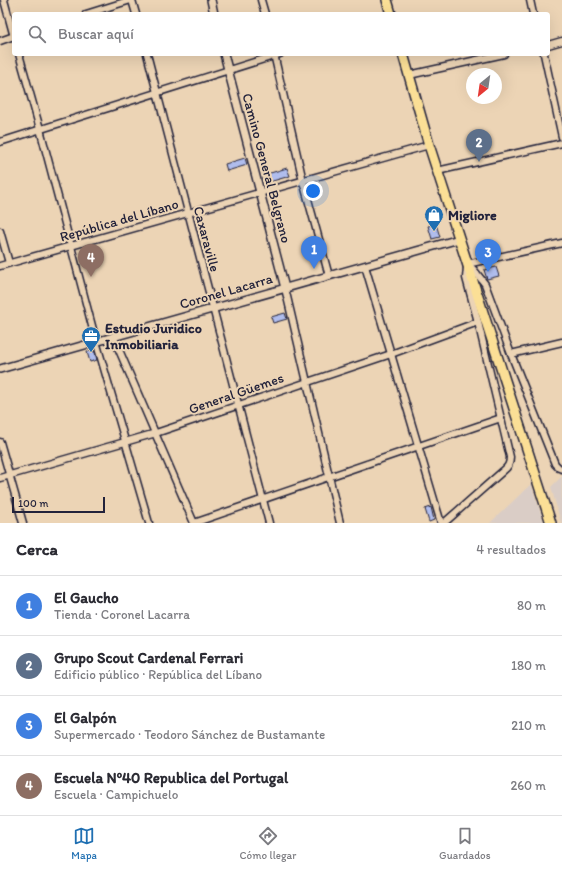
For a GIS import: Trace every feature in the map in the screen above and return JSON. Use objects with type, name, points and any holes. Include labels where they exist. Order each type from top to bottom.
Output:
[{"type":"main road","points":[[387,0],[390,12]]},
{"type":"main road","points":[[404,56],[429,145],[551,523]]},
{"type":"street","points":[[4,0],[12,30]]},
{"type":"street","points":[[93,12],[132,0],[135,12]]},
{"type":"street","points":[[210,0],[213,12]]},
{"type":"street","points":[[261,0],[264,12]]},
{"type":"street","points":[[530,0],[533,12]]},
{"type":"street","points":[[0,41],[12,38]]},
{"type":"street","points":[[550,44],[562,42]]},
{"type":"street","points":[[20,56],[96,341],[149,523]]},
{"type":"street","name":"Caxaraville","points":[[148,56],[269,523]]},
{"type":"street","name":"Camino General Belgrano","points":[[224,56],[285,288]]},
{"type":"street","points":[[0,142],[270,56]]},
{"type":"street","points":[[276,56],[303,180],[329,276]]},
{"type":"street","points":[[409,75],[495,56]]},
{"type":"street","points":[[544,56],[562,137]]},
{"type":"street","points":[[437,170],[562,143]]},
{"type":"street","name":"República del Líbano","points":[[0,266],[187,212],[261,193],[429,145]]},
{"type":"street","points":[[0,231],[9,264]]},
{"type":"street","name":"Coronel Lacarra","points":[[0,369],[459,238]]},
{"type":"street","points":[[467,264],[562,243]]},
{"type":"street","points":[[444,523],[508,466],[510,457],[466,278],[467,264]]},
{"type":"street","points":[[467,264],[485,284],[555,464],[560,469]]},
{"type":"street","points":[[365,266],[441,523]]},
{"type":"street","points":[[285,288],[340,523]]},
{"type":"street","name":"General Güemes","points":[[0,478],[156,433],[306,381],[391,354],[478,322]]},
{"type":"street","points":[[113,336],[194,523],[418,445],[501,418]]},
{"type":"street","points":[[511,354],[562,342]]},
{"type":"street","points":[[0,442],[23,523]]},
{"type":"shaded area","points":[[562,476],[562,523],[561,523],[551,487]]},
{"type":"shaded area","points":[[531,484],[544,523],[490,523]]},
{"type":"building","points":[[245,158],[247,165],[227,171],[225,164]]},
{"type":"building","points":[[287,168],[290,176],[269,182],[267,174]]},
{"type":"building","name":"Migliore","points":[[436,224],[440,237],[432,239],[428,226]]},
{"type":"building","points":[[496,267],[499,276],[487,279],[484,270]]},
{"type":"building","points":[[285,313],[287,319],[273,323],[271,317]]},
{"type":"building","points":[[87,352],[95,352],[97,360],[90,362]]},
{"type":"building","points":[[431,507],[434,520],[429,522],[425,509]]},
{"type":"place","name":"Grupo Scout Cardenal Ferrari","points":[[479,162]]},
{"type":"place","name":"Migliore","points":[[434,232]]},
{"type":"place","name":"El Gaucho","points":[[314,269]]},
{"type":"place","name":"El Galpón","points":[[488,272]]},
{"type":"place","name":"Escuela Nº40 Republica del Portugal","points":[[91,277]]},
{"type":"place","name":"Estudio Juridico Inmobiliaria","points":[[91,353]]}]
